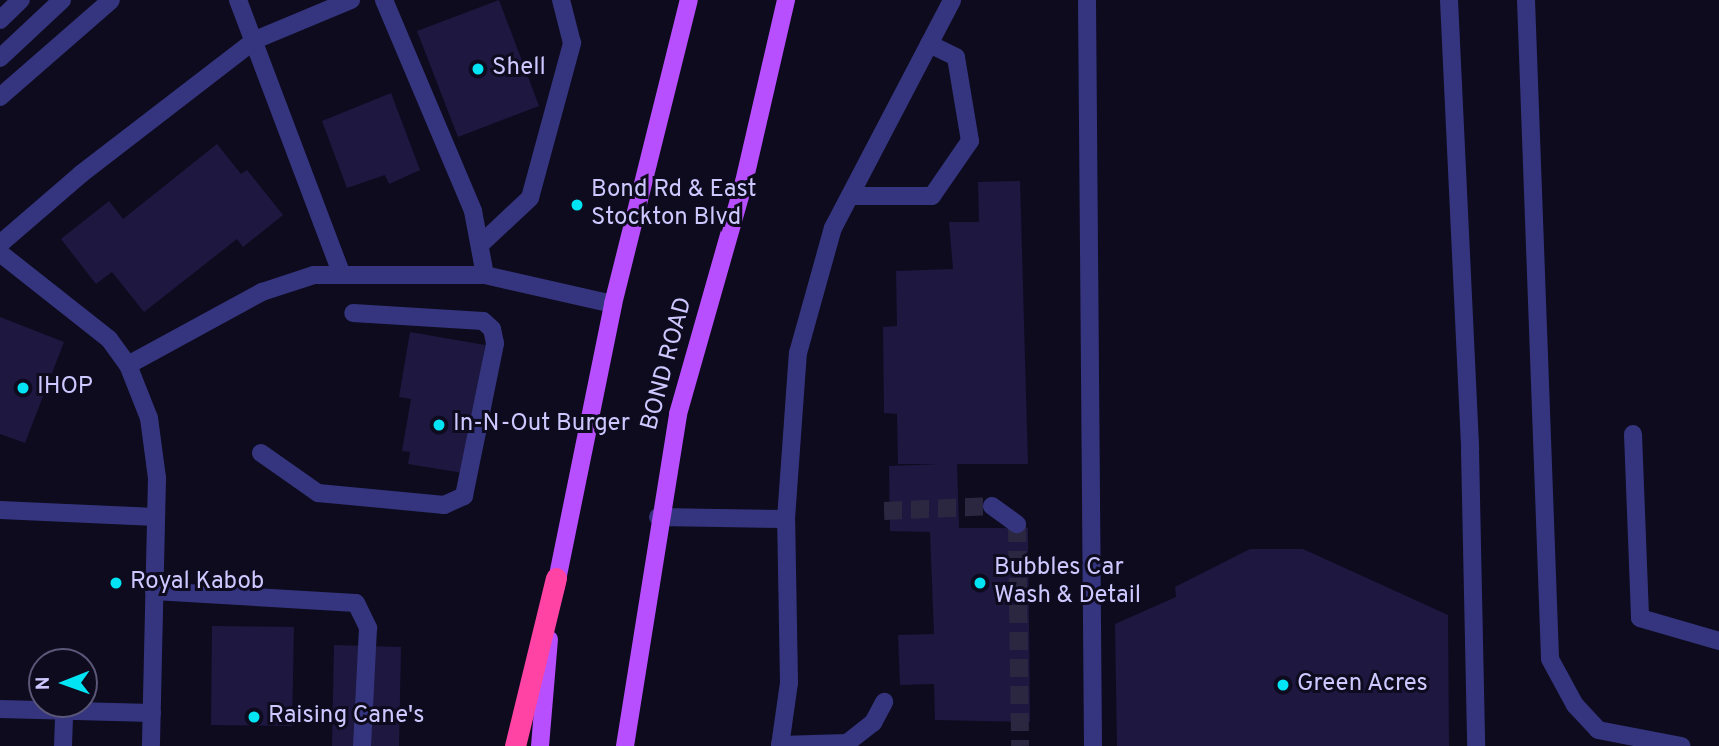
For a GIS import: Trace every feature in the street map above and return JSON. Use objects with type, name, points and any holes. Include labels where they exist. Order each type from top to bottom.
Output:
[{"type":"highway","points":[[515,746],[556,578]]},
{"type":"main road","points":[[540,746],[556,578],[613,304],[689,0]]},
{"type":"main road","name":"BOND ROAD","points":[[625,746],[659,517],[678,414],[744,182],[786,0]]},
{"type":"street","points":[[0,20],[21,0]]},
{"type":"street","points":[[0,58],[62,0]]},
{"type":"street","points":[[0,97],[111,0]]},
{"type":"street","points":[[238,0],[342,275]]},
{"type":"street","points":[[0,244],[81,174],[255,40],[352,0]]},
{"type":"street","points":[[384,0],[482,243],[485,275]]},
{"type":"street","points":[[482,243],[530,198],[572,43],[561,0]]},
{"type":"street","points":[[884,702],[873,723],[854,745],[780,745],[789,683],[786,519],[798,353],[833,228],[952,0]]},
{"type":"street","points":[[1087,0],[1093,746]]},
{"type":"street","points":[[1449,0],[1470,450],[1476,746]]},
{"type":"street","points":[[1526,0],[1550,659],[1575,705],[1598,730],[1681,746]]},
{"type":"street","points":[[850,196],[932,196],[970,141],[956,57],[929,44]]},
{"type":"street","points":[[0,253],[61,296],[109,339],[128,365],[149,418],[156,517],[151,746]]},
{"type":"street","points":[[128,365],[262,292],[314,275],[485,275],[613,304]]},
{"type":"street","points":[[261,453],[318,493],[444,505],[464,496],[495,343],[492,329],[483,321],[353,313]]},
{"type":"street","points":[[1633,434],[1640,618],[1719,641]]},
{"type":"street","points":[[992,506],[1017,524]]},
{"type":"street","points":[[0,510],[156,517]]},
{"type":"street","points":[[659,517],[786,519]]},
{"type":"street","points":[[155,591],[356,603],[368,628],[362,746]]},
{"type":"street","points":[[0,709],[28,709]]},
{"type":"street","points":[[98,711],[152,713]]},
{"type":"street","points":[[63,746],[64,718]]},
{"type":"building","name":"Shell","points":[[499,0],[539,106],[458,137],[417,31]]},
{"type":"building","points":[[391,93],[420,170],[389,184],[385,175],[347,188],[322,121]]},
{"type":"building","points":[[217,144],[241,174],[247,170],[283,215],[243,247],[237,239],[144,312],[112,272],[96,284],[61,239],[109,201],[123,219]]},
{"type":"building","points":[[1020,181],[1028,464],[957,464],[959,528],[1028,528],[1030,722],[935,720],[934,684],[900,685],[898,635],[934,634],[930,532],[890,531],[889,466],[940,464],[898,464],[897,414],[884,413],[883,327],[897,326],[896,271],[953,269],[949,222],[979,222],[978,182]]},
{"type":"building","name":"IHOP","points":[[0,317],[64,342],[25,443],[0,434]]},
{"type":"building","name":"In-N-Out Burger","points":[[410,332],[485,345],[463,473],[408,464],[410,452],[402,451],[411,399],[399,397]]},
{"type":"building","name":"Green Acres","points":[[1250,549],[1303,549],[1448,615],[1449,746],[1117,746],[1115,624],[1176,597],[1175,587]]},
{"type":"building","points":[[212,626],[294,627],[292,726],[211,725]]},
{"type":"building","points":[[334,645],[401,647],[399,746],[332,746]]},
{"type":"tunnel","points":[[884,511],[992,506]]},
{"type":"tunnel","points":[[1017,524],[1020,746]]},
{"type":"place","name":"Shell","points":[[478,69]]},
{"type":"place","name":"Bond Rd & East Stockton Blvd","points":[[577,205]]},
{"type":"place","name":"IHOP","points":[[23,388]]},
{"type":"place","name":"In-N-Out Burger","points":[[439,425]]},
{"type":"place","name":"Royal Kabob","points":[[116,583]]},
{"type":"place","name":"Bubbles Car Wash & Detail","points":[[980,583]]},
{"type":"place","name":"Green Acres","points":[[1283,685]]},
{"type":"place","name":"Raising Cane's","points":[[254,717]]}]
